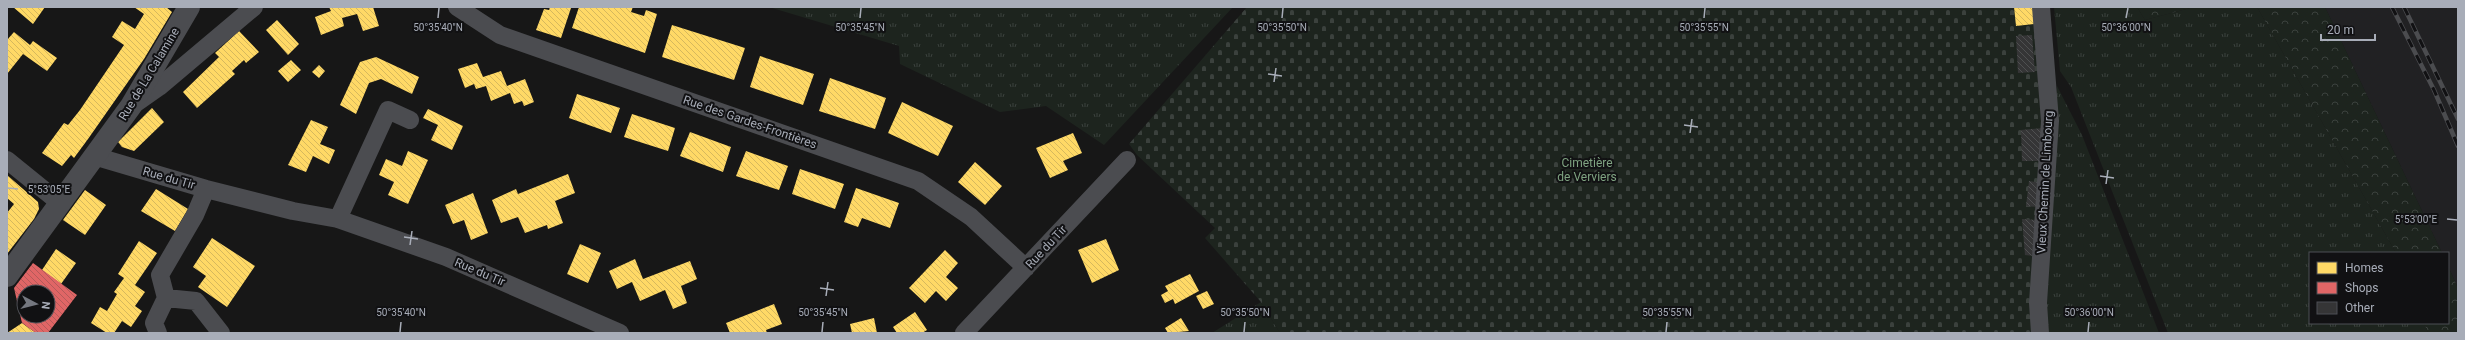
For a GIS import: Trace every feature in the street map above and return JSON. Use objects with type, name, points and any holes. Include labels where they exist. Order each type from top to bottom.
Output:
[{"type":"street","name":"Rue de La Calamine","points":[[7,276],[131,106],[188,7]]},
{"type":"street","points":[[131,106],[159,88],[254,7]]},
{"type":"street","name":"Rue des Gardes-Frontières","points":[[457,7],[500,35],[918,181],[971,217],[1026,268]]},
{"type":"street","name":"Vieux Chemin de Limbourg","points":[[2040,333],[2038,303],[2050,121],[2041,7]]},
{"type":"street","points":[[338,219],[388,110],[410,120]]},
{"type":"street","name":"Rue du Tir","points":[[94,156],[206,189],[293,211],[338,219],[446,257],[620,333]]},
{"type":"street","points":[[7,160],[60,203]]},
{"type":"street","name":"Rue du Tir","points":[[964,333],[1127,160]]},
{"type":"street","points":[[158,333],[154,323],[166,298],[160,275],[195,215],[206,189]]},
{"type":"street","points":[[166,298],[196,301],[221,333]]},
{"type":"shaded area","points":[[2325,7],[2458,7],[2458,288],[2449,268],[2449,252],[2442,252]]},
{"type":"green space","points":[[769,7],[1233,7],[1104,145],[1046,106],[1000,112],[900,64],[899,46]]},
{"type":"green space","name":"Cimetière de Verviers","points":[[1247,7],[2034,7],[2044,118],[2034,333],[1280,333],[1261,302],[1205,238],[1215,228],[1137,155],[1129,144]]},
{"type":"green space","points":[[2054,7],[2137,7],[2145,20],[2194,7],[2257,7],[2395,252],[2309,252],[2309,324],[2424,324],[2428,333],[2168,333],[2071,87],[2060,71]]},
{"type":"green space","points":[[2137,7],[2194,7],[2145,20]]},
{"type":"green space","points":[[2257,7],[2325,7],[2442,252],[2395,252]]},
{"type":"green space","points":[[2057,86],[2082,135],[2159,333],[2047,333],[2046,307]]},
{"type":"green space","points":[[2449,268],[2458,288],[2458,333],[2428,333],[2424,324],[2449,324]]},
{"type":"green space","points":[[1261,302],[1280,333],[1212,333]]},
{"type":"building: Homes","points":[[13,7],[45,7],[33,24]]},
{"type":"building: Homes","points":[[134,7],[166,7],[172,12],[144,59],[88,139],[74,158],[71,155],[62,166],[42,153],[64,123],[68,125],[80,110],[124,45],[112,37],[122,21],[135,29],[144,14]]},
{"type":"building: Homes","points":[[329,7],[373,7],[379,26],[363,31],[357,14],[342,18],[344,26],[321,35],[315,17],[331,11]]},
{"type":"building: Homes","points":[[550,7],[571,8],[561,38],[536,30],[544,9],[549,10]]},
{"type":"building: Homes","points":[[579,7],[633,7],[631,12],[644,16],[646,10],[657,14],[645,53],[572,28]]},
{"type":"building: Homes","points":[[2014,7],[2034,7],[2035,24],[2016,26]]},
{"type":"building: Homes","points":[[277,20],[299,44],[288,55],[266,30]]},
{"type":"building: Homes","points":[[672,25],[745,48],[734,80],[662,57]]},
{"type":"building: Homes","points":[[239,31],[259,52],[246,63],[244,60],[232,71],[235,74],[197,108],[183,92],[219,57],[215,53]]},
{"type":"building: Homes","points":[[14,32],[30,45],[33,41],[57,58],[47,71],[23,54],[7,74],[7,40]]},
{"type":"building: Homes","points":[[760,56],[814,74],[803,105],[750,87]]},
{"type":"building: Homes","points":[[376,57],[419,77],[412,94],[381,79],[369,83],[356,114],[340,105],[360,62]]},
{"type":"building: Homes","points":[[291,60],[301,70],[288,82],[278,71]]},
{"type":"building: Homes","points":[[477,63],[483,77],[501,71],[507,86],[525,79],[534,102],[524,106],[522,101],[514,104],[510,93],[491,101],[486,86],[476,89],[474,84],[465,88],[458,69]]},
{"type":"building: Homes","points":[[319,65],[325,71],[319,78],[312,72]]},
{"type":"building: Homes","points":[[830,78],[886,98],[875,129],[819,111]]},
{"type":"building: Homes","points":[[577,94],[620,108],[611,133],[569,118]]},
{"type":"building: Homes","points":[[902,102],[953,126],[938,156],[888,133]]},
{"type":"building: Homes","points":[[152,108],[164,122],[134,151],[122,147],[118,142]]},
{"type":"building: Homes","points":[[428,109],[463,126],[452,150],[431,140],[438,125],[423,118]]},
{"type":"building: Homes","points":[[632,114],[675,128],[668,151],[624,137]]},
{"type":"building: Homes","points":[[311,120],[328,127],[320,144],[335,150],[329,164],[313,156],[306,172],[288,165]]},
{"type":"building: Homes","points":[[690,132],[731,147],[723,172],[680,156]]},
{"type":"building: Homes","points":[[1073,133],[1082,153],[1063,161],[1068,170],[1050,178],[1036,148]]},
{"type":"building: Homes","points":[[408,151],[428,160],[408,204],[388,195],[394,182],[379,175],[386,159],[402,166]]},
{"type":"building: Homes","points":[[746,151],[788,166],[779,190],[736,176]]},
{"type":"building: Homes","points":[[975,162],[1002,186],[985,205],[958,182]]},
{"type":"building: Homes","points":[[800,169],[844,184],[835,209],[792,194]]},
{"type":"building: Homes","points":[[568,174],[575,193],[555,201],[563,223],[548,229],[547,225],[525,233],[518,217],[501,223],[492,200],[516,189],[518,194]]},
{"type":"building: Homes","points":[[7,175],[38,202],[39,209],[34,219],[7,254],[7,213],[14,204],[7,198]]},
{"type":"building: Homes","points":[[856,188],[899,203],[890,228],[862,218],[858,227],[844,222]]},
{"type":"building: Homes","points":[[156,189],[188,209],[175,231],[141,211]]},
{"type":"building: Homes","points":[[85,190],[106,205],[85,235],[63,220]]},
{"type":"building: Homes","points":[[473,193],[488,233],[471,240],[464,220],[453,224],[445,205]]},
{"type":"building: Homes","points":[[212,238],[255,266],[227,307],[198,287],[206,276],[193,267]]},
{"type":"building: Homes","points":[[1106,239],[1119,270],[1092,283],[1078,250]]},
{"type":"building: Homes","points":[[139,241],[157,253],[135,285],[145,292],[135,306],[142,311],[131,327],[122,321],[114,333],[107,333],[91,323],[100,307],[107,311],[117,294],[114,292],[124,278],[118,274]]},
{"type":"building: Homes","points":[[580,244],[601,253],[588,283],[567,274]]},
{"type":"building: Homes","points":[[56,249],[76,263],[61,284],[42,270]]},
{"type":"building: Homes","points":[[945,250],[958,263],[946,277],[958,288],[946,301],[936,291],[925,303],[909,288]]},
{"type":"building: Homes","points":[[635,259],[643,279],[690,261],[697,279],[681,286],[687,303],[673,309],[665,290],[640,301],[632,282],[617,289],[609,271]]},
{"type":"building: Homes","points":[[1190,274],[1199,291],[1175,304],[1173,299],[1165,303],[1161,295],[1168,291],[1165,286]]},
{"type":"building: Homes","points":[[1207,291],[1214,304],[1203,309],[1196,296]]},
{"type":"building: Homes","points":[[774,304],[782,324],[766,330],[767,333],[730,333],[726,323]]},
{"type":"building: Homes","points":[[915,312],[927,330],[922,333],[897,333],[893,327]]},
{"type":"building: Homes","points":[[874,318],[877,333],[852,333],[850,324]]},
{"type":"building: Homes","points":[[1181,318],[1189,331],[1168,333],[1165,328]]},
{"type":"building: Homes","points":[[20,324],[23,324],[36,333],[7,333]]},
{"type":"building: Shops","points":[[33,263],[77,295],[56,323],[56,284],[17,284]]},
{"type":"building: Shops","points":[[16,285],[16,297],[14,288]]},
{"type":"building: Shops","points":[[23,324],[55,324],[48,333],[36,333]]},
{"type":"building: Other","points":[[2032,35],[2035,72],[2018,73],[2016,36]]},
{"type":"building: Other","points":[[2043,128],[2041,161],[2022,161],[2021,130]]},
{"type":"building: Other","points":[[2029,181],[2041,183],[2038,207],[2026,206]]},
{"type":"building: Other","points":[[2022,219],[2038,220],[2035,256],[2025,255]]},
{"type":"railway","points":[[2392,7],[2434,90],[2458,146]]},
{"type":"railway","points":[[2404,7],[2458,119]]}]
